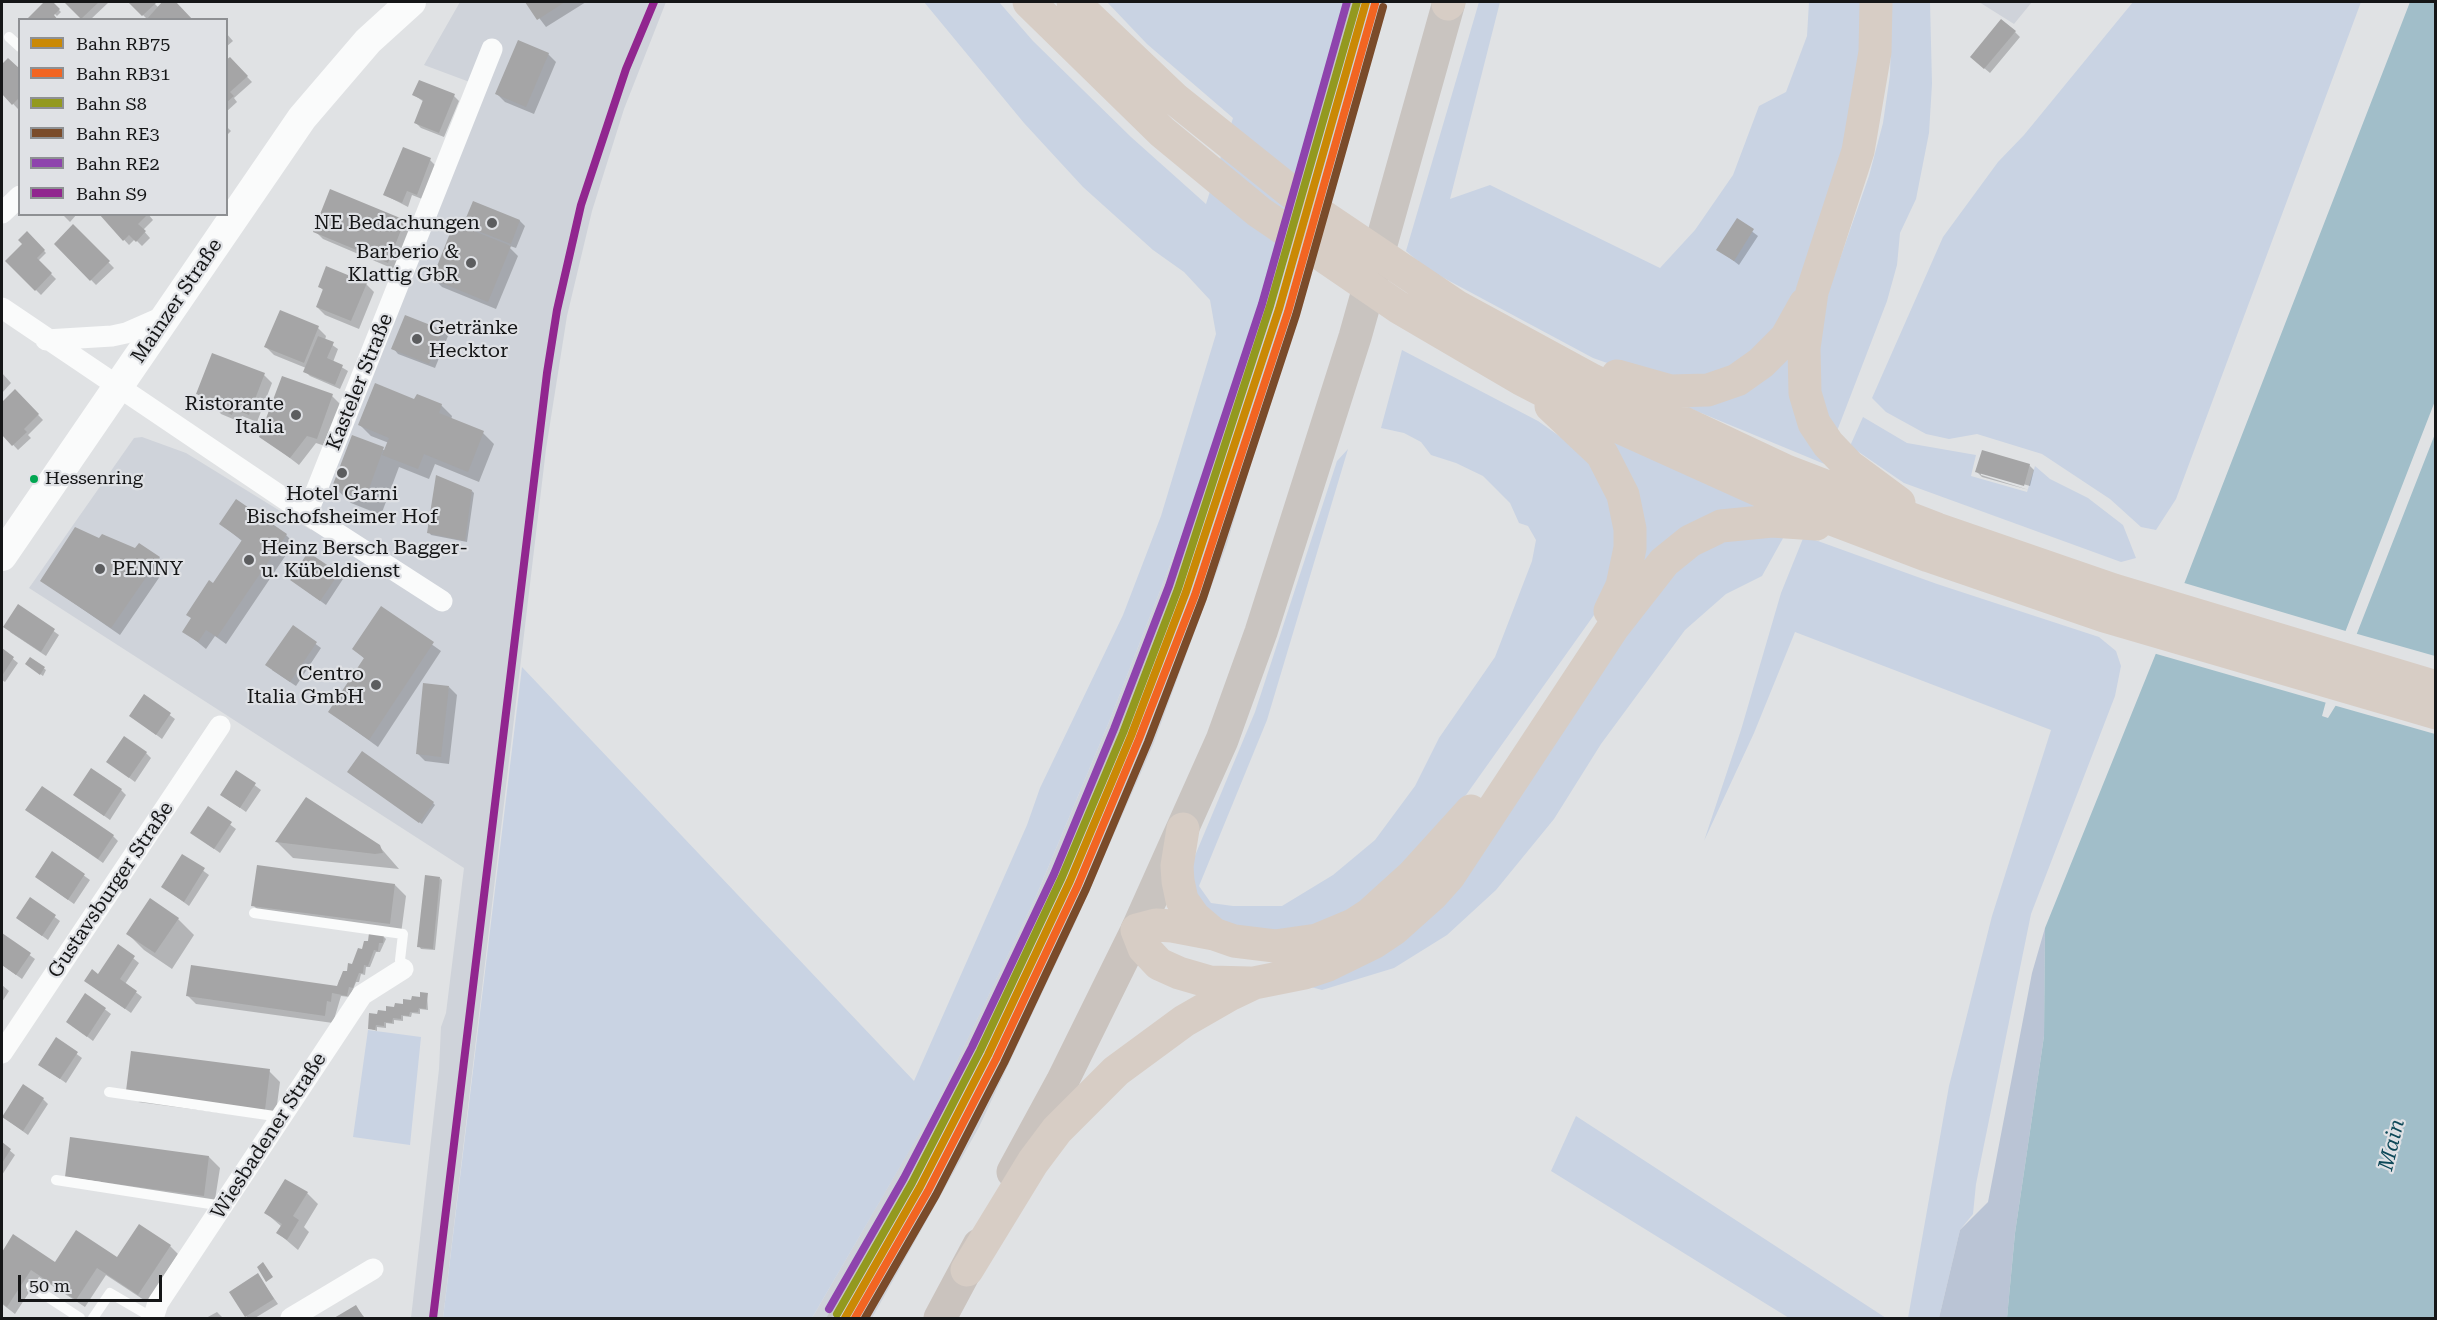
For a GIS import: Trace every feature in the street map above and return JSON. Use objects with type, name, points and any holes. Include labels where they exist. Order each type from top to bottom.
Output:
[{"type":"highway","points":[[1029,2],[1110,84],[1215,178],[1342,270],[1451,321],[1641,384],[1670,390],[1708,390],[1737,380],[1761,363],[1786,338],[1812,292]]},
{"type":"highway","points":[[967,1270],[1013,1172],[1062,1082],[1137,930],[1156,925],[1172,926],[1254,944],[1296,944],[1335,934],[1353,925],[1385,902],[1438,849],[1483,795],[1614,603],[1622,586],[1630,548],[1627,510],[1618,481],[1602,454],[1521,379],[1451,321],[1225,142],[1135,62],[1073,2]]},
{"type":"highway","points":[[1876,2],[1875,51],[1858,151],[1812,292],[1804,348],[1805,393],[1814,423],[1828,444],[1849,466],[1937,529]]},
{"type":"highway","points":[[1533,349],[1712,438],[1786,471],[1937,529],[2109,603],[2436,713]]},
{"type":"highway","points":[[1521,379],[1698,465],[1851,528],[2109,603],[2436,687]]},
{"type":"highway","points":[[1137,930],[1144,948],[1159,964],[1179,974],[1210,982],[1254,983],[1304,973],[1351,955],[1394,929],[1432,896],[1449,876],[1640,590],[1664,562],[1689,541],[1721,525],[1749,521],[1851,528]]},
{"type":"highway","points":[[1183,829],[1177,866],[1182,900],[1194,917],[1214,934]]},
{"type":"highway","points":[[940,1318],[1033,1162],[1085,1100],[1150,1045],[1203,1010],[1254,983]]},
{"type":"highway","points":[[921,1318],[1013,1172]]},
{"type":"main road","name":"Mainzer Straße","points":[[2,556],[302,118],[368,41],[411,2]]},
{"type":"main road","points":[[1137,930],[1222,740],[1262,632],[1355,336],[1449,2]]},
{"type":"street","name":"Kasteler Straße","points":[[307,514],[492,49]]},
{"type":"street","points":[[2,213],[18,198]]},
{"type":"street","points":[[2,308],[46,340],[307,514],[442,601]]},
{"type":"street","points":[[46,340],[112,336],[126,333],[167,315]]},
{"type":"street","name":"Gustavsburger Straße","points":[[2,1053],[220,726]]},
{"type":"street","name":"Wiesbadener Straße","points":[[153,1318],[158,1303],[362,995],[403,969]]},
{"type":"street","points":[[291,1318],[373,1269]]},
{"type":"lane","points":[[9,37],[18,45]]},
{"type":"lane","points":[[254,913],[403,934],[400,960],[403,969]]},
{"type":"lane","points":[[109,1092],[281,1117]]},
{"type":"lane","points":[[56,1180],[223,1206]]},
{"type":"lane","points":[[31,1286],[80,1318]]},
{"type":"lane","points":[[93,1318],[110,1293],[153,1318]]},
{"type":"shaded area","points":[[460,2],[666,2],[624,109],[592,211],[567,316],[546,449],[443,1318],[411,1318],[439,1069],[441,1027],[446,1013],[464,868],[29,588],[134,438],[142,437],[186,453],[311,530],[483,87],[424,65]]},
{"type":"shaded area","points":[[924,2],[999,2],[1033,41],[1131,137],[1206,204],[1233,118],[1147,44],[1107,2],[1344,2],[1259,305],[1184,529],[1109,722],[1035,899],[936,1105],[812,1318],[443,1318],[522,667],[914,1081],[1027,825],[1040,788],[1123,615],[1161,516],[1216,334],[1210,300],[1184,272],[1153,250],[1083,187],[1024,123]]},
{"type":"shaded area","points":[[1344,2],[1386,2],[1227,544],[1153,745],[1076,921],[979,1127],[872,1318],[812,1318],[936,1104],[1035,899],[1109,722],[1184,529],[1259,305]]},
{"type":"shaded area","points":[[1479,2],[1500,2],[1450,199],[1490,185],[1660,268],[1695,230],[1733,175],[1759,106],[1786,92],[1807,36],[1809,2],[1865,2],[1852,125],[1805,277],[1780,325],[1742,365],[1698,384],[1653,379],[1593,358],[1427,269],[1406,251]]},
{"type":"shaded area","points":[[1892,2],[1930,2],[1932,84],[1929,133],[1916,199],[1900,233],[1897,265],[1887,301],[1837,431],[1827,421],[1813,373],[1817,336],[1830,287],[1869,176],[1883,123],[1890,75]]},
{"type":"shaded area","points":[[1979,2],[2032,2],[2014,24]]},
{"type":"shaded area","points":[[2133,2],[2361,2],[2176,499],[2156,530],[2141,527],[2110,499],[2042,454],[1977,434],[1949,439],[1926,434],[1886,412],[1872,398],[1943,237],[1998,162],[2024,135]]},
{"type":"shaded area","points":[[1797,339],[1839,470],[1660,396]]},
{"type":"shaded area","points":[[1402,350],[1538,421],[1579,450],[1607,481],[1619,521],[1613,580],[1594,615],[1466,795],[1428,841],[1359,905],[1322,924],[1259,936],[1194,911],[1189,870],[1255,712],[1337,461],[1348,449],[1267,720],[1199,886],[1211,903],[1233,906],[1282,906],[1333,875],[1375,840],[1415,786],[1439,738],[1495,657],[1532,561],[1536,540],[1528,526],[1519,523],[1510,503],[1483,476],[1456,463],[1431,455],[1421,442],[1404,433],[1381,428]]},
{"type":"shaded area","points":[[1863,417],[1907,443],[1976,455],[1971,476],[2027,492],[2035,466],[2050,479],[2088,498],[2123,525],[2136,558],[2121,562],[1904,483],[1850,446]]},
{"type":"shaded area","points":[[1571,420],[1765,507],[1626,593],[1638,548]]},
{"type":"shaded area","points":[[1787,531],[1762,576],[1726,594],[1685,630],[1601,744],[1554,819],[1496,890],[1447,935],[1394,968],[1322,990],[1311,987],[1357,961],[1605,649],[1700,546]]},
{"type":"shaded area","points":[[1804,536],[1937,584],[2099,637],[2116,651],[2121,666],[2115,696],[2031,914],[1976,1184],[1973,1214],[1960,1230],[1939,1318],[1908,1318],[1949,1086],[1992,916],[2051,730],[1795,632],[1754,733],[1704,841],[1741,730],[1781,593]]},
{"type":"shaded area","points":[[2045,928],[2044,1036],[2015,1233],[2007,1318],[1939,1318],[1960,1230],[1988,1202],[2032,973]]},
{"type":"shaded area","points":[[368,1030],[421,1037],[410,1145],[353,1137]]},
{"type":"shaded area","points":[[1576,1116],[1886,1318],[1789,1318],[1551,1171]]},
{"type":"water","name":"Main","points":[[2410,2],[2435,2],[2435,401],[2344,635],[2322,716],[2328,718],[2336,705],[2352,646],[2435,434],[2435,1318],[2007,1318],[2015,1233],[2044,1036],[2045,928],[2186,579]]},
{"type":"pier","points":[[2181,582],[2349,632],[2327,703],[2153,653]]},
{"type":"pier","points":[[2354,633],[2435,656],[2435,734],[2333,705]]},
{"type":"building","points":[[44,2],[53,2],[60,9],[54,15],[56,18],[28,18]]},
{"type":"building","points":[[64,2],[99,2],[82,18]]},
{"type":"building","points":[[128,2],[155,2],[156,3],[142,16]]},
{"type":"building","points":[[162,2],[176,2],[191,18],[148,18]]},
{"type":"building","points":[[525,2],[565,2],[537,20]]},
{"type":"building","points":[[2001,19],[2016,31],[1984,69],[1970,57]]},
{"type":"building","points":[[518,40],[549,53],[526,107],[495,94]]},
{"type":"building","points":[[230,57],[248,76],[230,92],[234,96],[228,101],[228,58]]},
{"type":"building","points":[[8,58],[18,67],[18,99],[12,105],[2,94],[2,64]]},
{"type":"building","points":[[419,80],[455,94],[439,133],[414,123],[423,100],[412,95]]},
{"type":"building","points":[[403,147],[431,158],[417,195],[407,191],[402,203],[383,195]]},
{"type":"building","points":[[330,189],[405,220],[388,263],[313,232]]},
{"type":"building","name":"NE Bedachungen","points":[[473,201],[520,220],[511,244],[463,225]]},
{"type":"building","points":[[101,216],[146,216],[138,224],[146,231],[136,242],[129,235],[123,241]]},
{"type":"building","points":[[1737,218],[1754,229],[1734,261],[1716,250]]},
{"type":"building","name":"Barberio & Klattig GbR","points":[[454,223],[511,246],[488,302],[432,279]]},
{"type":"building","points":[[73,224],[110,261],[90,281],[54,244]]},
{"type":"building","points":[[27,231],[45,250],[37,258],[52,273],[35,291],[5,261],[22,244],[18,240]]},
{"type":"building","points":[[326,266],[367,283],[351,321],[316,307],[323,289],[318,287]]},
{"type":"building","points":[[280,310],[319,326],[304,363],[264,347]]},
{"type":"building","name":"Getränke Hecktor","points":[[405,315],[443,330],[429,364],[391,349]]},
{"type":"building","points":[[318,336],[334,342],[327,358],[343,365],[335,385],[303,372]]},
{"type":"building","points":[[212,353],[265,373],[249,415],[234,409],[232,415],[211,406],[213,400],[196,394]]},
{"type":"building","name":"Ristorante Italia","points":[[282,376],[333,394],[317,439],[307,436],[290,458],[259,437]]},
{"type":"building","points":[[375,383],[414,399],[417,394],[442,404],[439,413],[484,431],[468,472],[424,454],[418,469],[382,455],[389,438],[358,425]]},
{"type":"building","points":[[15,389],[39,414],[24,429],[27,432],[12,446],[2,435],[2,402]]},
{"type":"building","points":[[352,435],[384,447],[365,500],[332,487]]},
{"type":"building","points":[[1982,450],[2030,464],[2024,486],[1975,472]]},
{"type":"building","points":[[436,475],[472,490],[465,541],[427,533]]},
{"type":"building","name":"Heinz Bersch Bagger- u. Kübeldienst","points":[[236,499],[287,534],[217,637],[206,630],[198,642],[182,632],[191,618],[186,615],[209,580],[213,583],[242,540],[219,524]]},
{"type":"building","name":"PENNY","points":[[75,527],[99,538],[102,534],[135,548],[139,543],[160,557],[111,628],[40,581]]},
{"type":"building","points":[[308,552],[339,573],[320,601],[290,580]]},
{"type":"building","points":[[18,604],[55,629],[41,652],[3,627]]},
{"type":"building","name":"Centro Italia GmbH","points":[[381,606],[434,642],[369,740],[328,712],[364,658],[352,649]]},
{"type":"building","points":[[293,625],[317,642],[290,682],[265,665]]},
{"type":"building","points":[[2,648],[14,657],[2,676]]},
{"type":"building","points":[[30,657],[45,667],[40,675],[25,664]]},
{"type":"building","points":[[423,683],[449,686],[441,757],[416,754]]},
{"type":"building","points":[[144,694],[171,713],[156,735],[129,716]]},
{"type":"building","points":[[124,736],[147,752],[129,778],[106,762]]},
{"type":"building","points":[[362,751],[434,802],[419,823],[347,772]]},
{"type":"building","points":[[91,768],[122,789],[104,816],[73,795]]},
{"type":"building","points":[[236,770],[256,783],[240,808],[220,795]]},
{"type":"building","points":[[42,786],[114,835],[98,859],[25,810]]},
{"type":"building","points":[[306,797],[380,845],[383,853],[375,854],[275,842]]},
{"type":"building","points":[[208,806],[232,822],[214,849],[190,833]]},
{"type":"building","points":[[52,851],[85,874],[68,900],[35,877]]},
{"type":"building","points":[[182,854],[205,868],[184,902],[161,887]]},
{"type":"building","points":[[257,865],[395,884],[390,924],[251,906]]},
{"type":"building","points":[[425,875],[440,877],[433,949],[417,947]]},
{"type":"building","points":[[30,897],[56,915],[42,936],[16,918]]},
{"type":"building","points":[[150,898],[179,918],[155,953],[126,934]]},
{"type":"building","points":[[2,933],[31,953],[16,975],[2,965]]},
{"type":"building","points":[[369,933],[384,935],[383,943],[379,943],[378,951],[374,950],[368,966],[364,965],[363,973],[359,973],[353,988],[349,987],[347,996],[332,993],[331,1002],[327,1001],[325,1016],[186,996],[191,965],[337,986],[343,971],[347,971],[348,963],[352,964],[358,948],[362,949],[364,941],[368,941]]},
{"type":"building","points":[[118,944],[135,956],[120,979],[137,991],[125,1009],[84,981],[92,969],[98,974]]},
{"type":"building","points":[[420,992],[428,993],[426,1009],[419,1008],[418,1012],[410,1012],[409,1016],[401,1015],[401,1019],[393,1018],[392,1023],[384,1022],[384,1026],[376,1025],[375,1030],[368,1029],[369,1013],[377,1014],[378,1010],[386,1011],[386,1006],[394,1007],[395,1003],[403,1004],[403,999],[411,1000],[412,996],[420,997]]},
{"type":"building","points":[[85,993],[106,1008],[87,1037],[66,1022]]},
{"type":"building","points":[[56,1037],[78,1052],[60,1079],[38,1065]]},
{"type":"building","points":[[131,1051],[270,1069],[265,1110],[126,1091]]},
{"type":"building","points":[[23,1084],[44,1098],[23,1131],[2,1117]]},
{"type":"building","points":[[70,1137],[209,1156],[204,1196],[65,1177]]},
{"type":"building","points":[[2,1142],[11,1149],[2,1163]]},
{"type":"building","points":[[285,1179],[308,1192],[293,1216],[299,1220],[287,1240],[276,1233],[282,1224],[264,1213]]},
{"type":"building","points":[[139,1224],[171,1245],[138,1295],[97,1268],[76,1300],[31,1270],[7,1307],[2,1303],[2,1252],[13,1234],[55,1262],[76,1230],[117,1257]]},
{"type":"building","points":[[263,1262],[273,1277],[266,1282],[257,1267]]},
{"type":"building","points":[[258,1273],[274,1299],[245,1317],[229,1292]]},
{"type":"building","points":[[356,1305],[364,1318],[334,1318]]},
{"type":"railway","points":[[829,1318],[910,1181],[977,1050],[1062,867],[1118,729],[1173,588],[1266,305],[1352,2]]},
{"type":"rail line","name":"S9","points":[[433,1318],[547,373],[557,310],[581,205],[626,69],[654,2]]},
{"type":"rail line","name":"RE2","points":[[829,1309],[904,1178],[972,1047],[1054,874],[1114,729],[1169,586],[1262,304],[1347,2]]},
{"type":"rail line","name":"S8","points":[[837,1314],[912,1183],[980,1051],[1062,877],[1123,733],[1178,589],[1270,306],[1357,2]]},
{"type":"rail line","name":"RB75","points":[[845,1318],[920,1187],[988,1055],[1070,881],[1131,736],[1186,592],[1279,309],[1366,2]]},
{"type":"rail line","name":"RB31","points":[[855,1318],[928,1191],[996,1059],[1078,885],[1139,739],[1195,595],[1288,312],[1375,4]]},
{"type":"rail line","name":"RE3","points":[[865,1318],[936,1195],[1004,1063],[1086,889],[1148,742],[1203,598],[1296,315],[1383,7]]},
{"type":"place","name":"NE Bedachungen","points":[[492,223]]},
{"type":"place","name":"Barberio & Klattig GbR","points":[[471,263]]},
{"type":"place","name":"Getränke Hecktor","points":[[417,339]]},
{"type":"place","name":"Ristorante Italia","points":[[296,415]]},
{"type":"place","name":"Hotel Garni Bischofsheimer Hof","points":[[342,473]]},
{"type":"place","name":"Hessenring","points":[[34,479]]},
{"type":"place","name":"Heinz Bersch Bagger- u. Kübeldienst","points":[[249,560]]},
{"type":"place","name":"PENNY","points":[[100,569]]},
{"type":"place","name":"Centro Italia GmbH","points":[[376,685]]}]
